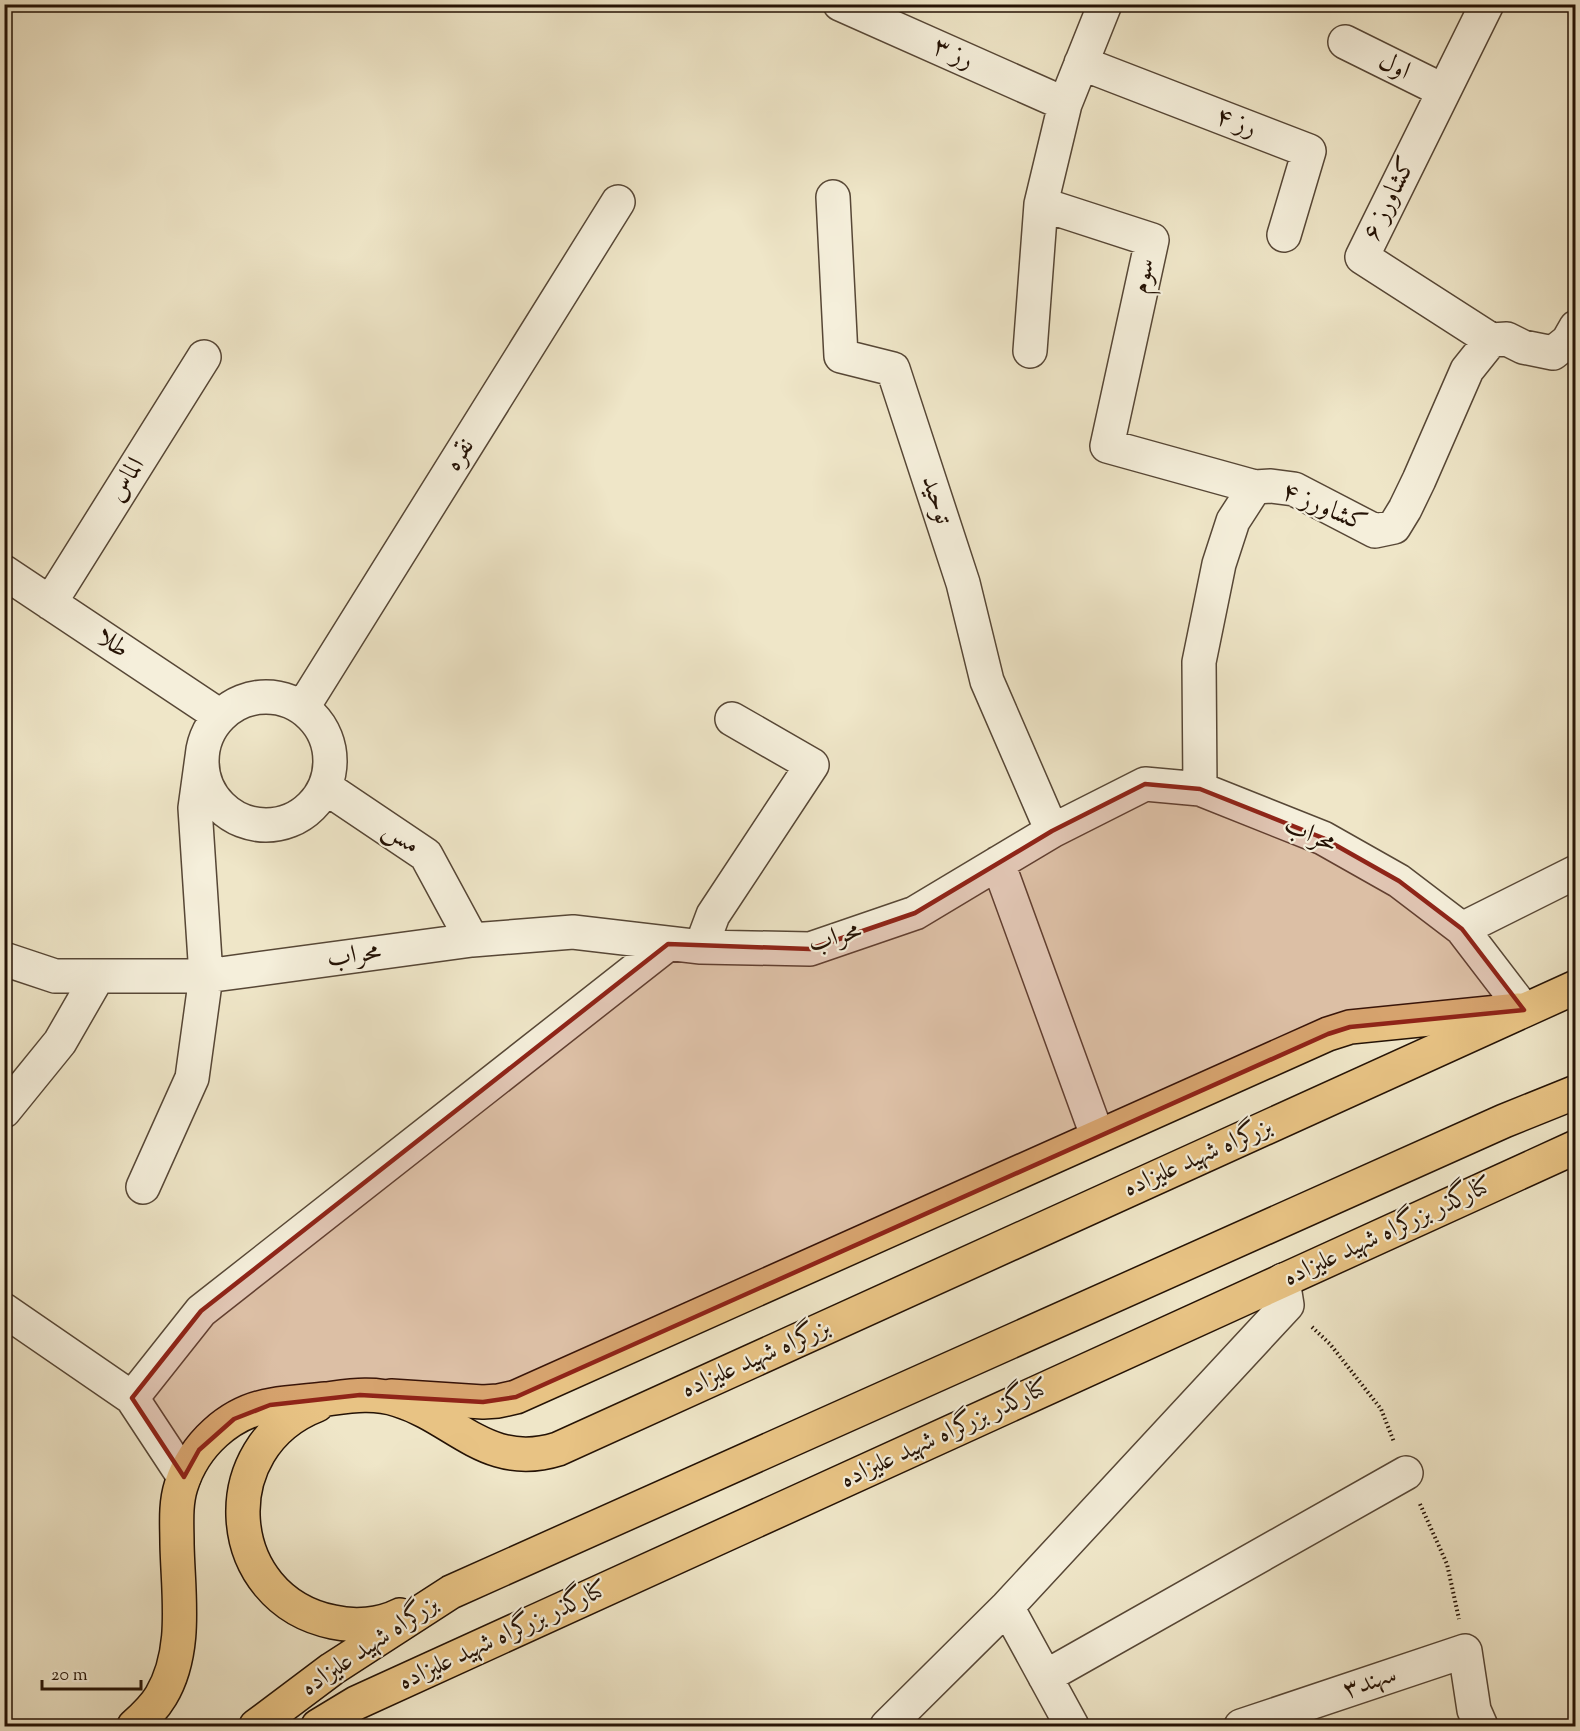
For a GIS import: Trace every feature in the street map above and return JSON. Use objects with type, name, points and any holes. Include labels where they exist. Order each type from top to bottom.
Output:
[{"type":"main road","name":"بزرگراه شهید علیزاده","points":[[134,1726],[161,1697],[177,1653],[179,1492],[194,1457],[205,1443],[234,1419],[270,1405],[370,1395],[388,1397],[415,1407],[488,1447],[515,1453],[534,1454],[552,1450],[1575,987]]},
{"type":"main road","points":[[370,1395],[483,1402],[516,1397],[1328,1034],[1350,1027],[1524,1010]]},
{"type":"main road","name":"بزرگراه شهید علیزاده","points":[[256,1726],[332,1669],[451,1592],[1493,1126],[1575,1092]]},
{"type":"main road","name":"کنارگذر بزرگراه شهید علیزاده","points":[[318,1726],[356,1703],[1575,1146]]},
{"type":"main road","points":[[336,1398],[309,1408],[285,1422],[265,1443],[252,1467],[244,1494],[243,1522],[249,1549],[261,1574],[280,1596],[303,1612],[320,1619],[347,1624],[375,1623],[393,1618],[451,1592]]},
{"type":"street","name":"رز ۳","points":[[840,4],[1065,104]]},
{"type":"street","points":[[1029,351],[1041,204],[1065,104],[1105,4]]},
{"type":"street","name":"کشاورز ۶","points":[[1487,4],[1362,257],[1491,340]]},
{"type":"street","name":"اول","points":[[1345,42],[1443,91]]},
{"type":"street","name":"رز ۴","points":[[1081,63],[1309,151],[1284,235]]},
{"type":"street","name":"توحید","points":[[833,197],[841,356],[893,369],[963,584],[987,681],[1052,831]]},
{"type":"street","name":"نقره","points":[[303,707],[618,202]]},
{"type":"street","name":"سوم","points":[[1041,204],[1152,240],[1107,446],[1255,487]]},
{"type":"street","points":[[1491,340],[1507,339],[1523,347],[1553,353],[1568,341],[1575,327]]},
{"type":"street","name":"کشاورز ۴","points":[[1200,789],[1199,662],[1219,564],[1233,521],[1255,487],[1271,486],[1294,489],[1375,531],[1394,527],[1419,480],[1467,370],[1491,340]]},
{"type":"street","name":"الماس","points":[[50,603],[204,357]]},
{"type":"street","name":"طلا","points":[[4,572],[220,716]]},
{"type":"street","points":[[143,1187],[192,1078],[206,976],[195,808],[202,757],[207,735],[220,716],[234,705],[251,698],[269,696],[287,699],[303,707],[319,723],[328,743],[331,765],[325,787],[316,803],[303,815],[286,823],[268,826],[251,824],[230,815],[214,799],[204,779],[202,757]]},
{"type":"street","points":[[701,947],[713,915],[812,765],[732,719]]},
{"type":"street","name":"محراب","points":[[4,959],[55,976],[206,976],[472,940],[573,932],[701,947],[810,949],[915,913],[1052,831],[1145,784],[1200,789],[1323,838],[1399,881],[1462,929],[1524,1010]]},
{"type":"street","name":"مس","points":[[325,787],[426,855],[472,940]]},
{"type":"street","points":[[998,863],[1093,1124]]},
{"type":"street","points":[[1462,929],[1575,872]]},
{"type":"street","points":[[132,1398],[201,1311],[668,944]]},
{"type":"street","points":[[4,1111],[60,1042],[98,976]]},
{"type":"street","points":[[887,1726],[1007,1607],[1287,1305],[1283,1280]]},
{"type":"street","points":[[4,1310],[132,1398],[184,1477]]},
{"type":"street","points":[[1045,1677],[1406,1473]]},
{"type":"street","points":[[1007,1607],[1072,1726]]},
{"type":"street","name":"سهند۳","points":[[1241,1726],[1465,1651],[1473,1710],[1481,1726]]},
{"type":"highlighted area","points":[[1145,784],[1200,789],[1323,838],[1399,881],[1462,929],[1524,1010],[1350,1027],[1328,1034],[516,1397],[483,1402],[360,1395],[270,1405],[234,1419],[199,1450],[184,1477],[132,1398],[201,1311],[668,944],[810,949],[915,913],[1052,831]]}]
